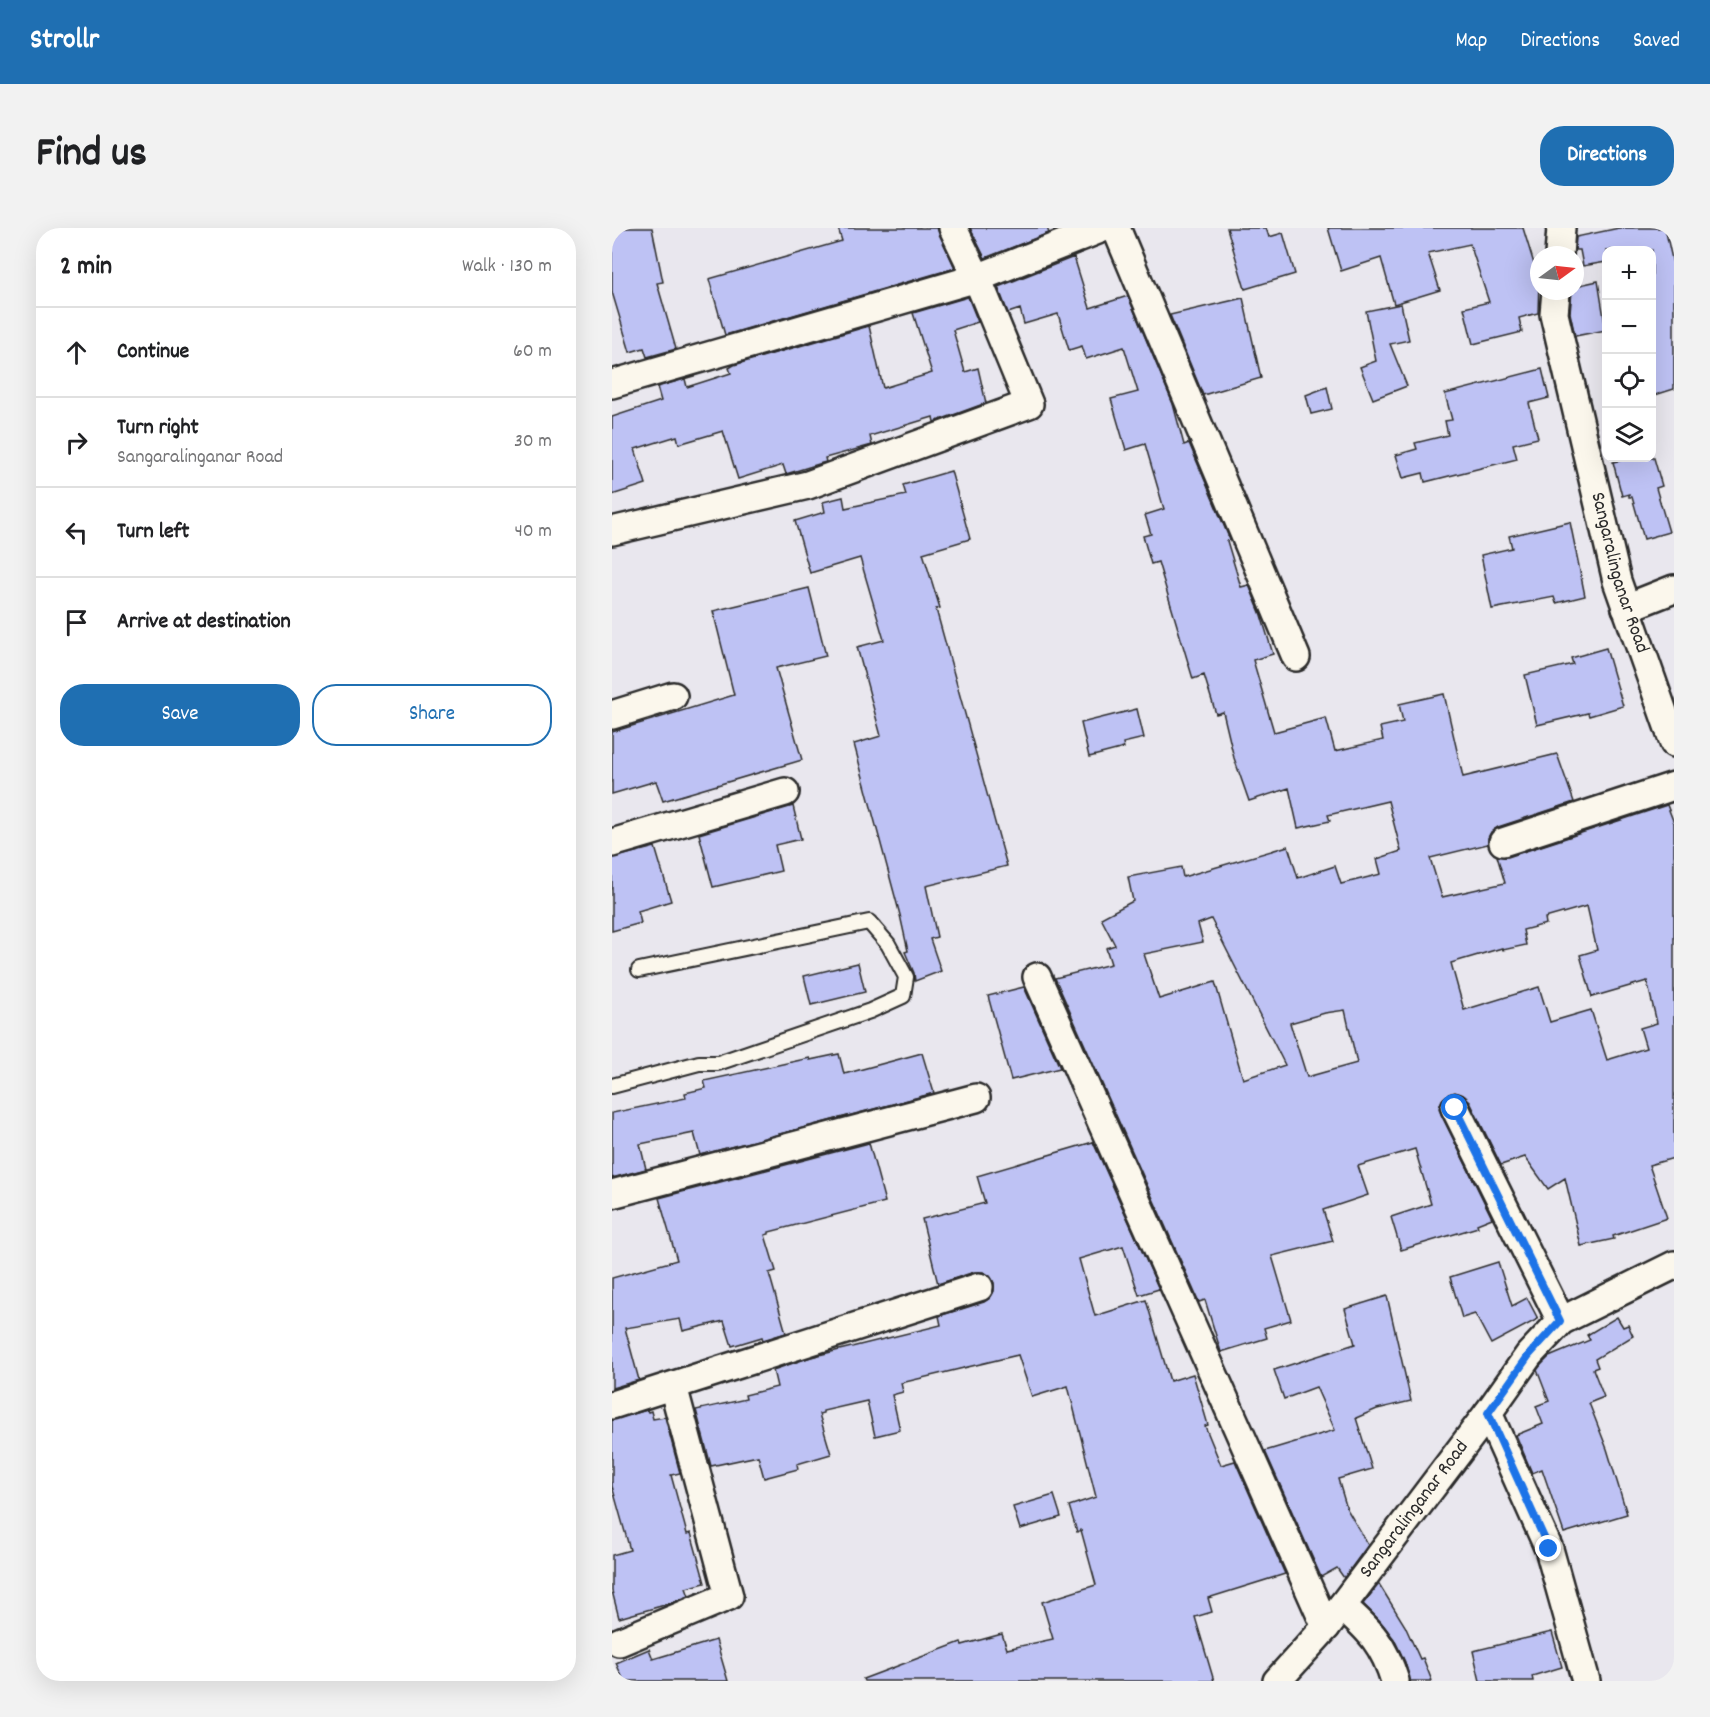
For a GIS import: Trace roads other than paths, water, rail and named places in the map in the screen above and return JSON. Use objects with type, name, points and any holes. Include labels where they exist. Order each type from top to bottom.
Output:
[{"type":"street","points":[[612,531],[808,485],[1029,404],[977,278],[952,228]]},
{"type":"street","points":[[612,384],[977,278],[1103,228]]},
{"type":"street","points":[[1116,228],[1296,657]]},
{"type":"street","points":[[1560,246],[1561,228]]},
{"type":"street","name":"Sangaralinganar Road","points":[[1555,300],[1554,314],[1617,581],[1674,743]]},
{"type":"street","points":[[1626,608],[1674,589]]},
{"type":"street","points":[[612,715],[673,696]]},
{"type":"street","points":[[1503,842],[1674,786]]},
{"type":"street","points":[[612,843],[785,792]]},
{"type":"street","points":[[1037,977],[1326,1627]]},
{"type":"street","points":[[612,1194],[976,1098]]},
{"type":"street","points":[[1455,1108],[1560,1321]]},
{"type":"street","name":"Sangaralinganar Road","points":[[1277,1681],[1326,1627],[1488,1413],[1529,1355],[1560,1321],[1674,1265]]},
{"type":"street","points":[[612,1405],[979,1287]]},
{"type":"street","points":[[619,1642],[729,1596],[673,1386]]},
{"type":"street","points":[[1488,1413],[1549,1549],[1586,1681]]},
{"type":"street","points":[[1342,1606],[1370,1630],[1379,1641],[1389,1660],[1395,1681]]},
{"type":"lane","points":[[612,1086],[699,1063],[718,1063],[870,1011],[903,996],[906,977],[888,944],[869,922],[639,970]]}]
